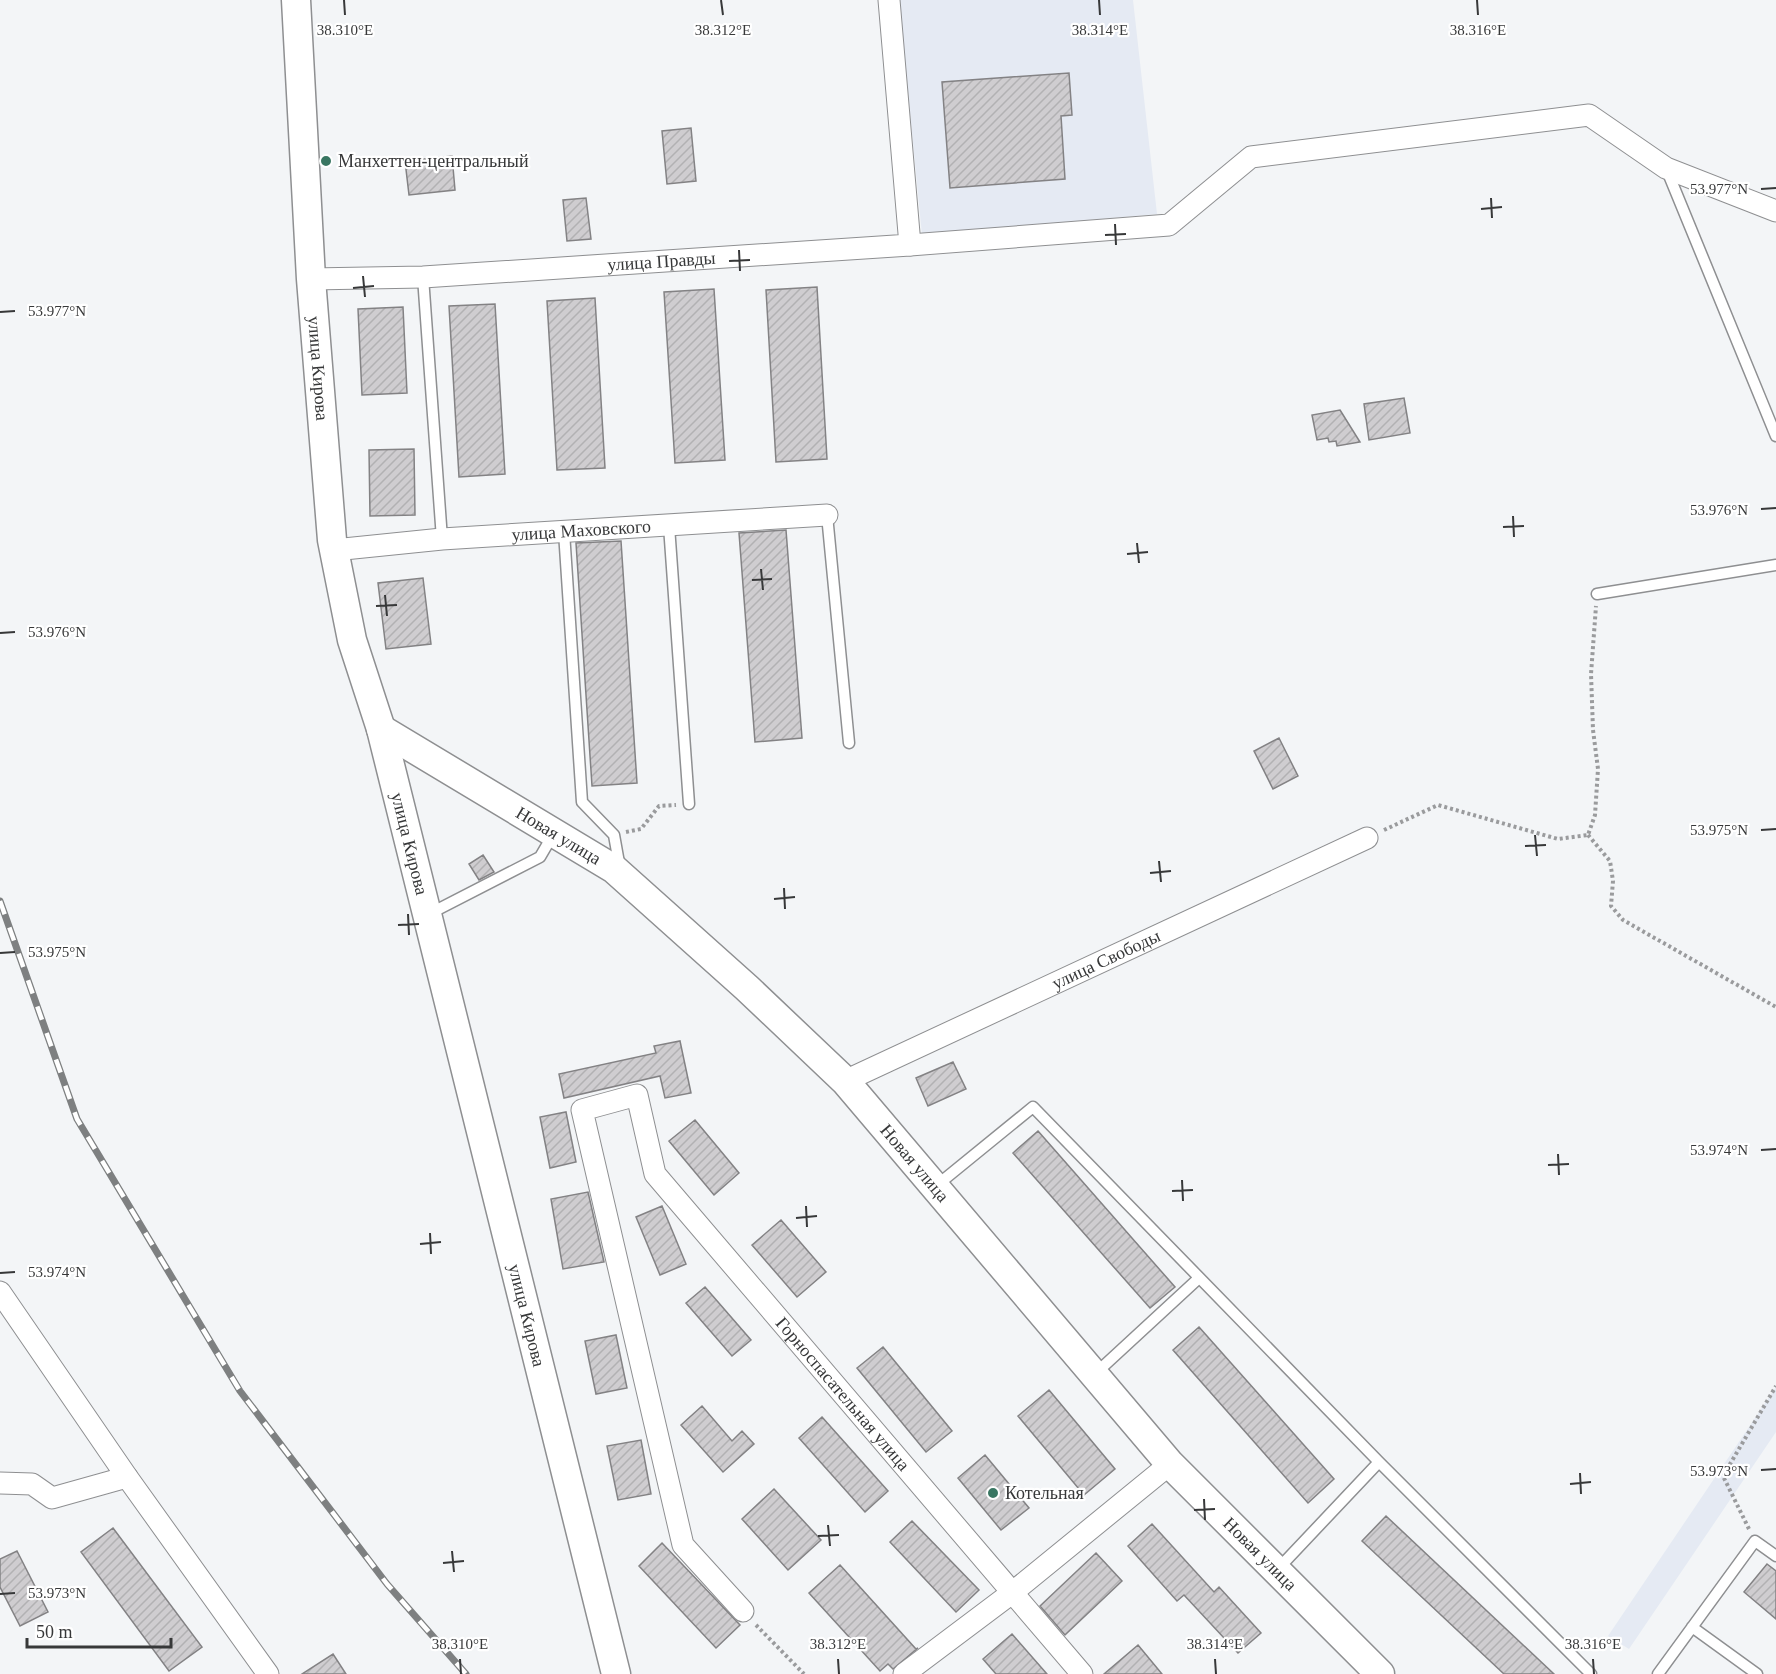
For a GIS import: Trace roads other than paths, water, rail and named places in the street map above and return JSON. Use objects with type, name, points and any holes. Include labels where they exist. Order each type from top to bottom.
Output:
[{"type":"main road","name":"улица Кирова","points":[[296,0],[311,279],[334,550],[352,640],[381,729],[616,1674]]},
{"type":"main road","name":"Новая улица","points":[[381,729],[614,869],[747,988],[845,1081],[1170,1464],[1380,1674]]},
{"type":"street","points":[[890,0],[910,245]]},
{"type":"street","name":"улица Правды","points":[[311,279],[423,277],[910,245],[1168,225],[1251,156],[1590,115],[1666,168],[1776,211]]},
{"type":"street","name":"улица Маховского","points":[[334,550],[442,538],[669,526],[827,514]]},
{"type":"street","name":"улица Свободы","points":[[845,1081],[1367,838]]},
{"type":"street","name":"Горноспасательная улица","points":[[742,1611],[683,1545],[582,1110],[637,1095],[655,1174],[1082,1674]]},
{"type":"street","points":[[0,1292],[127,1477],[268,1674]]},
{"type":"street","points":[[904,1674],[1013,1592],[1170,1464]]},
{"type":"street","points":[[0,1483],[32,1484],[52,1498],[127,1477]]},
{"type":"lane","points":[[1666,168],[1776,436]]},
{"type":"lane","points":[[423,277],[442,538]]},
{"type":"lane","points":[[827,514],[849,743]]},
{"type":"lane","points":[[669,526],[689,804]]},
{"type":"lane","points":[[564,532],[582,802],[614,835],[619,862],[614,869]]},
{"type":"lane","points":[[1597,594],[1776,565]]},
{"type":"lane","points":[[426,915],[540,857],[554,833]]},
{"type":"lane","points":[[935,1188],[1032,1107],[1379,1462],[1592,1674]]},
{"type":"lane","points":[[1093,1376],[1199,1278]]},
{"type":"lane","points":[[1276,1570],[1379,1462]]},
{"type":"lane","points":[[1658,1674],[1755,1541],[1776,1556]]},
{"type":"lane","points":[[1692,1627],[1757,1674]]},
{"type":"railway","points":[[0,901],[77,1119],[240,1391],[387,1584],[466,1674]]},
{"type":"place","name":"Манхеттен-центральный","points":[[326,161]]},
{"type":"place","name":"Котельная","points":[[993,1493]]}]
